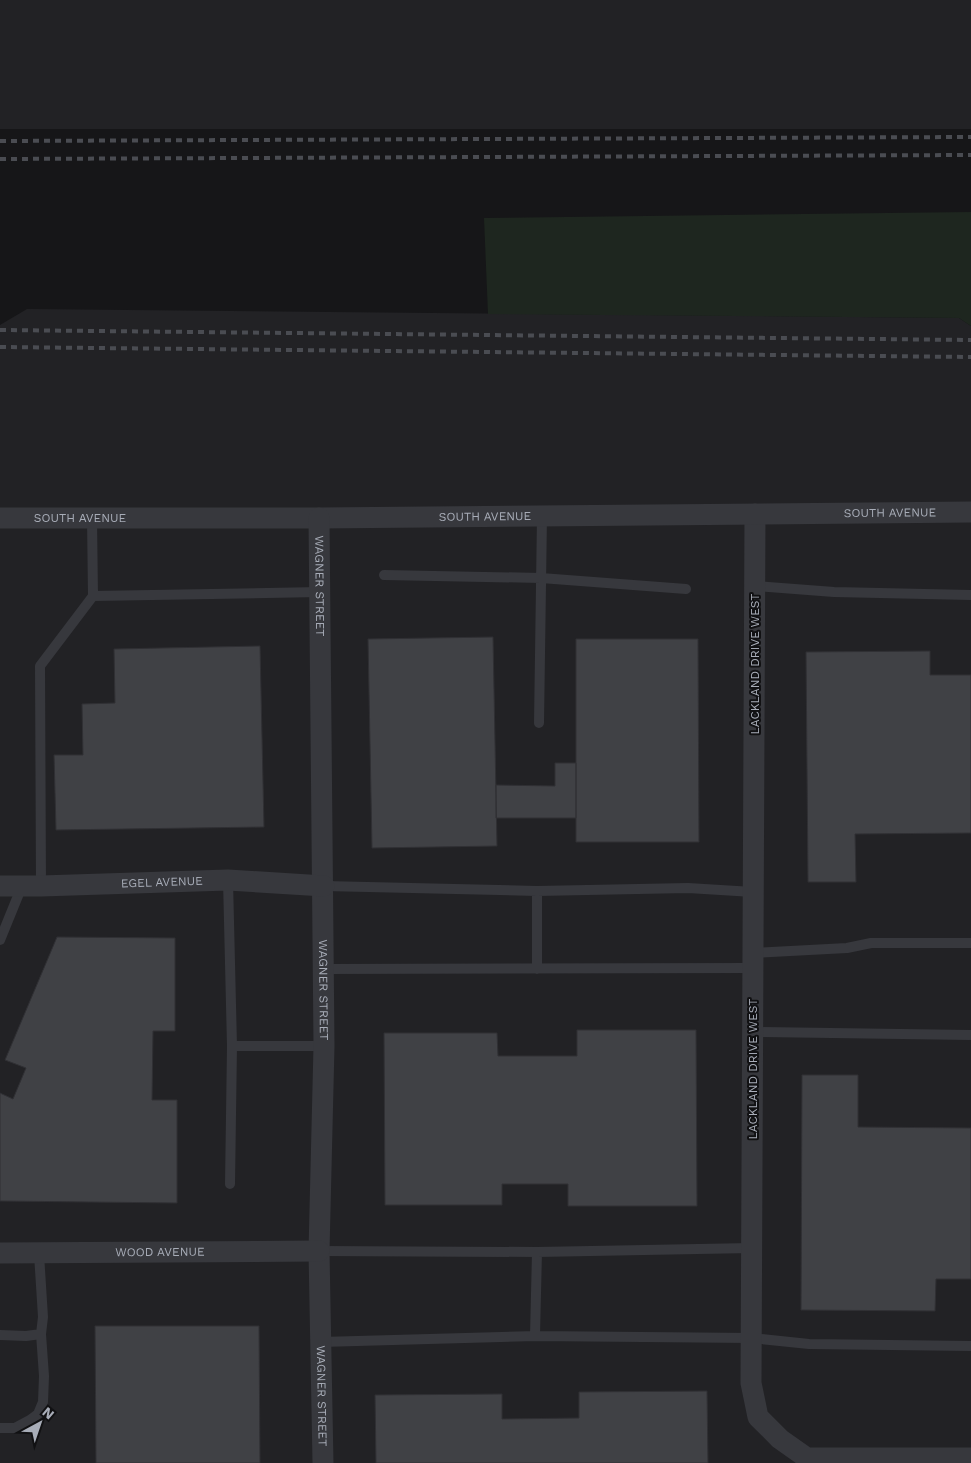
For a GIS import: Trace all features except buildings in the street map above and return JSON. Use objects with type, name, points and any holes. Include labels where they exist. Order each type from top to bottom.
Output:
[{"type":"street","name":"SOUTH AVENUE","points":[[0,518],[319,518],[971,512]]},
{"type":"street","name":"LACKLAND DRIVE WEST","points":[[756,514],[751,1383],[758,1417],[797,1458],[971,1458]]},
{"type":"street","name":"WAGNER STREET","points":[[319,518],[324,886],[324,1046],[319,1251],[323,1463]]},
{"type":"street","name":"EGEL AVENUE","points":[[0,886],[228,880],[324,886]]},
{"type":"street","name":"WOOD AVENUE","points":[[0,1253],[319,1251]]},
{"type":"lane","points":[[539,724],[542,516]]},
{"type":"lane","points":[[0,940],[32,886],[40,666],[93,596],[92,518]]},
{"type":"lane","points":[[384,575],[541,578],[686,589]]},
{"type":"lane","points":[[755,586],[834,592],[971,595]]},
{"type":"lane","points":[[93,596],[320,592]]},
{"type":"lane","points":[[228,880],[232,1046],[230,1184]]},
{"type":"lane","points":[[324,886],[537,891],[688,888],[754,892]]},
{"type":"lane","points":[[537,891],[537,968]]},
{"type":"lane","points":[[324,969],[537,968],[753,961],[871,943],[971,943]]},
{"type":"lane","points":[[753,1032],[971,1036]]},
{"type":"lane","points":[[232,1046],[324,1046]]},
{"type":"lane","points":[[319,1251],[537,1252],[752,1248]]},
{"type":"lane","points":[[535,1336],[537,1252]]},
{"type":"lane","points":[[0,1428],[15,1428],[30,1420],[38,1414],[43,1402],[44,1376],[41,1334],[44,1317],[39,1254]]},
{"type":"lane","points":[[0,1335],[26,1336],[41,1334]]},
{"type":"lane","points":[[321,1342],[535,1336],[751,1338],[809,1344],[971,1346]]},
{"type":"shaded area","points":[[0,0],[971,0],[971,129],[0,129]]},
{"type":"shaded area","points":[[971,212],[971,326],[959,318],[488,314],[484,218]]},
{"type":"shaded area","points":[[27,309],[959,318],[971,326],[971,1463],[0,1463],[0,325]]},
{"type":"railway","points":[[0,141],[971,137]]},
{"type":"railway","points":[[0,159],[971,155]]},
{"type":"railway","points":[[0,330],[971,340]]},
{"type":"railway","points":[[0,347],[971,357]]}]
